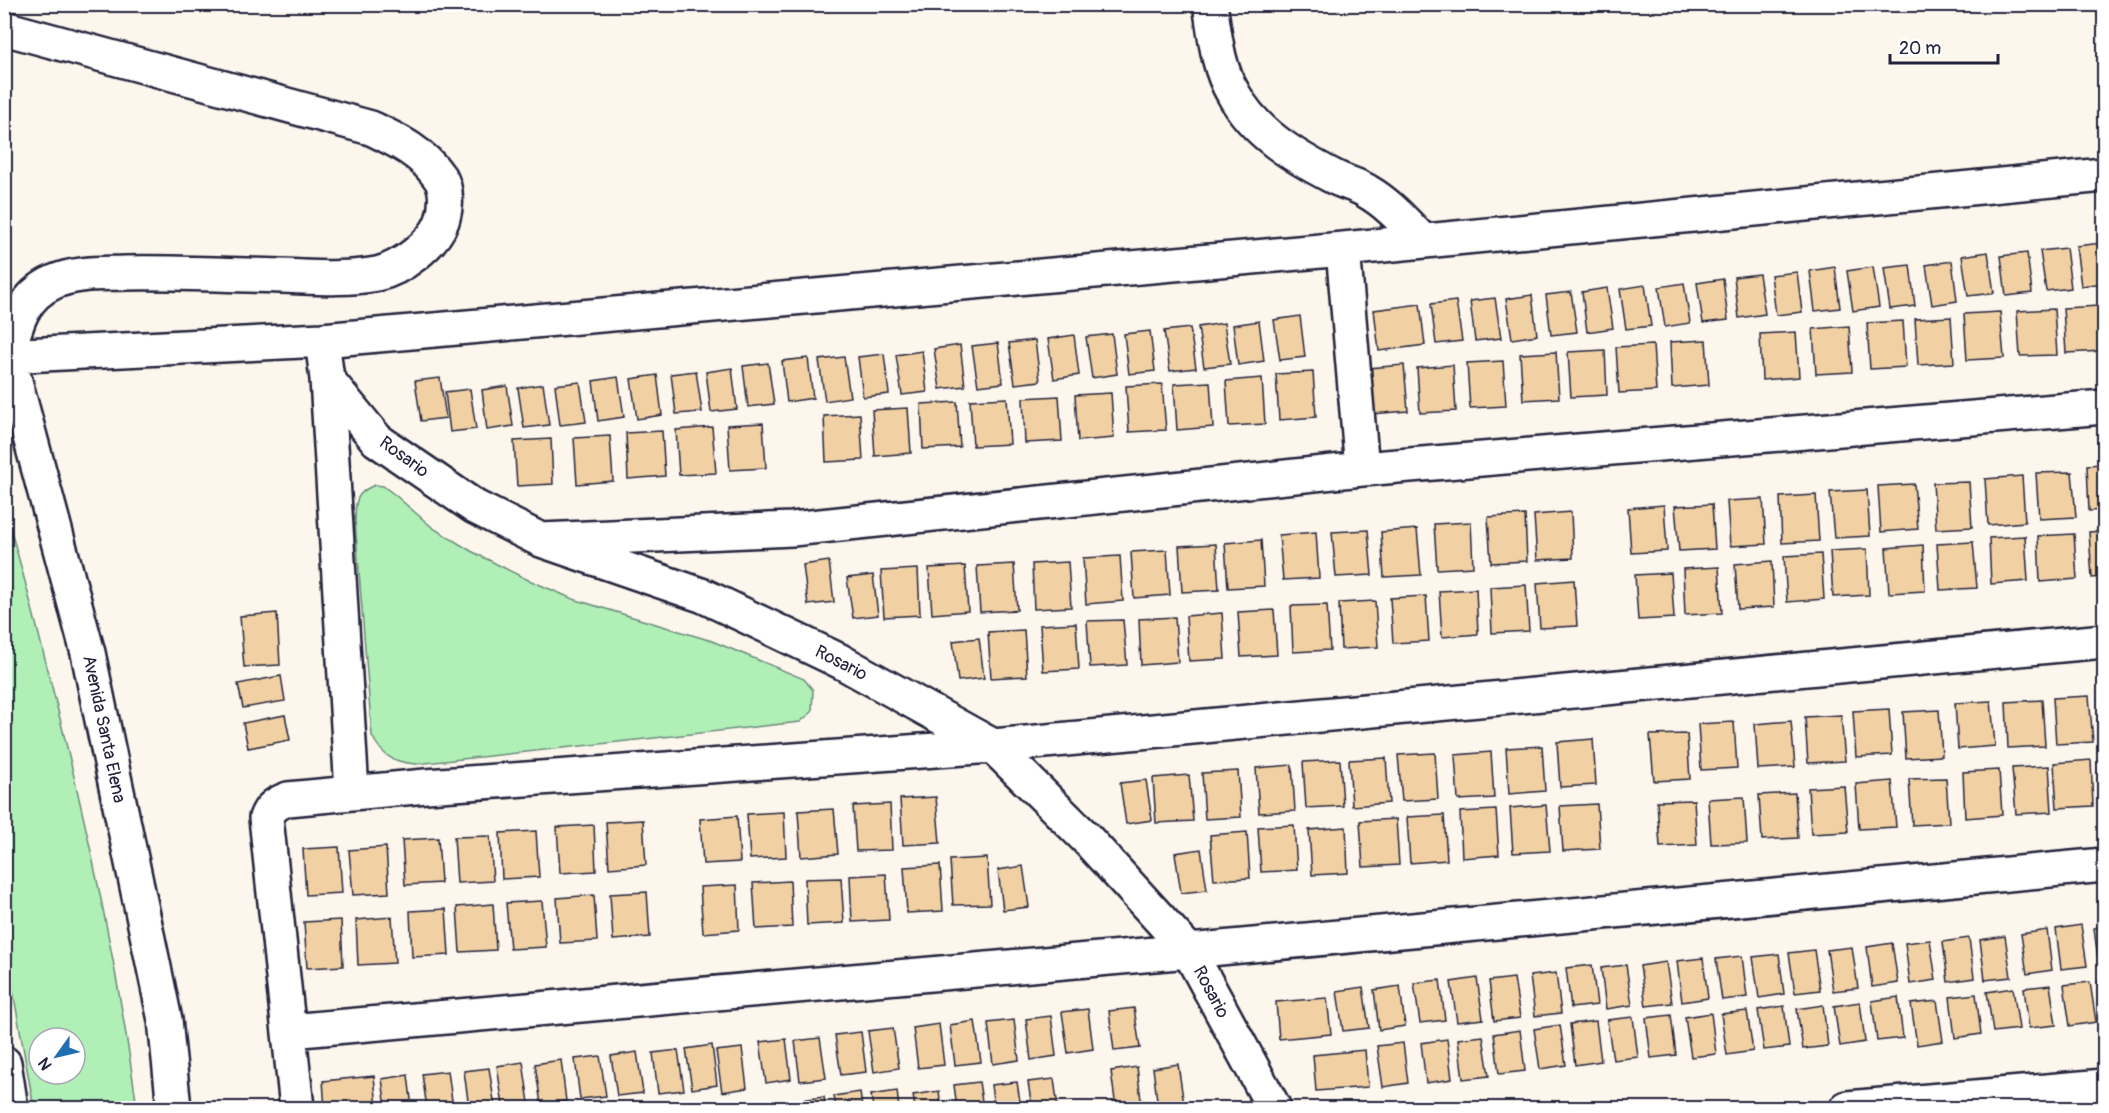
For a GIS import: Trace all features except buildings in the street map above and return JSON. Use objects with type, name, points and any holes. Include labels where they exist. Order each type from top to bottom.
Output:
[{"type":"street","points":[[1210,4],[1221,66],[1232,93],[1252,123],[1279,144],[1335,177],[1368,191],[1395,212],[1423,241]]},
{"type":"street","points":[[4,28],[371,128],[405,144],[429,164],[442,181],[446,207],[441,224],[427,244],[407,261],[379,274],[338,278],[138,273],[84,274],[56,281],[40,290],[26,304],[17,318],[6,355],[322,340],[1343,249],[2104,175]]},
{"type":"street","points":[[1343,249],[1362,470]]},
{"type":"street","points":[[322,340],[327,380],[352,792]]},
{"type":"street","name":"Avenida Santa Elena","points":[[6,355],[88,653],[165,1020],[174,1108]]},
{"type":"street","name":"Rosario","points":[[327,380],[377,440],[475,507],[541,540],[704,596],[840,661],[993,746],[1085,837],[1189,951],[1274,1108]]},
{"type":"street","points":[[541,540],[792,529],[1362,470],[2104,407]]},
{"type":"street","points":[[297,1108],[266,818],[269,810],[288,799],[352,792],[993,746],[2104,641]]},
{"type":"street","points":[[290,1031],[1189,951],[2104,865]]},
{"type":"street","points":[[4,1063],[11,1108]]},
{"type":"street","points":[[1847,1108],[2044,1100],[2104,1086]]},
{"type":"green space","points":[[375,485],[383,486],[433,528],[471,551],[524,578],[573,599],[712,641],[804,679],[813,690],[812,712],[800,722],[416,764],[401,762],[389,757],[380,749],[372,736],[355,521],[355,508],[360,494]]},
{"type":"green space","points":[[4,508],[62,725],[87,834],[110,943],[137,1108],[34,1108],[30,1086],[87,1086],[87,1026],[27,1026],[27,1069],[4,941]]}]
